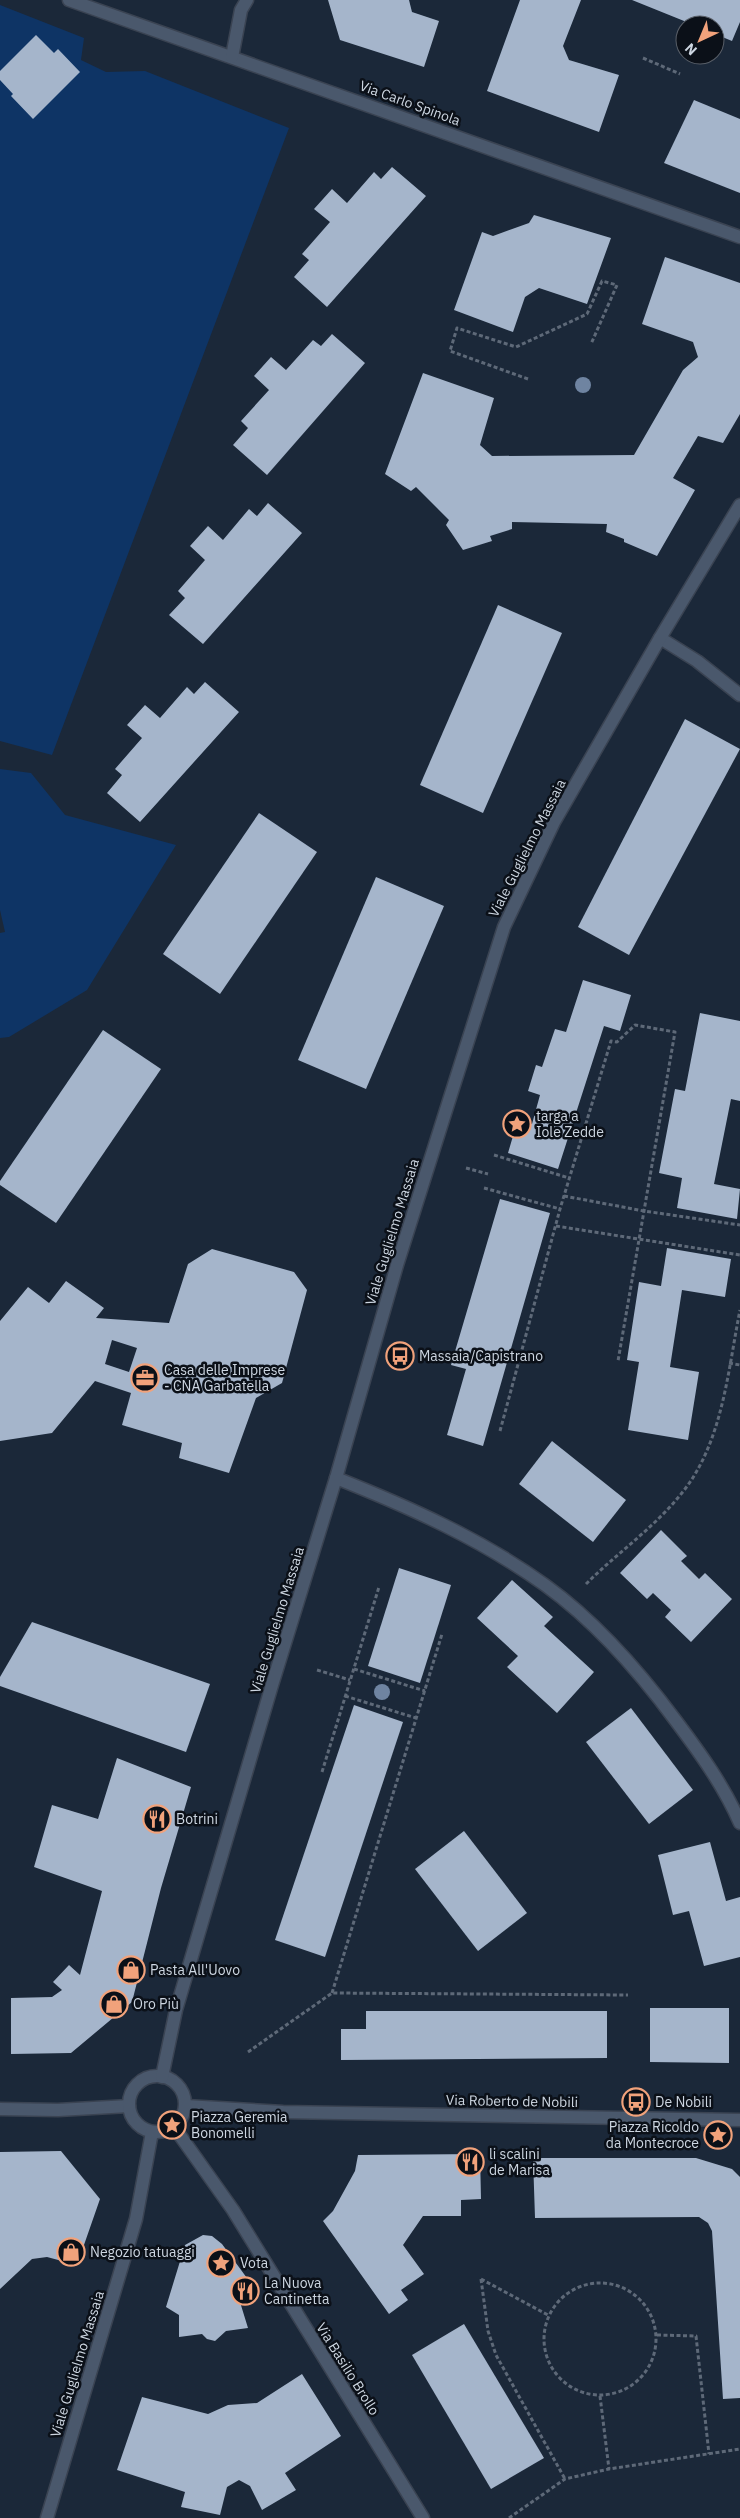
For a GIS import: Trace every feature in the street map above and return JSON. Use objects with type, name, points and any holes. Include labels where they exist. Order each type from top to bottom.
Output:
[{"type":"street","name":"Via Carlo Spinola","points":[[69,0],[740,237]]},
{"type":"street","points":[[232,57],[240,10],[246,0]]},
{"type":"street","name":"Viale Guglielmo Massaia","points":[[162,2077],[176,2010],[336,1478],[397,1265],[504,927],[554,822],[660,638],[740,506]]},
{"type":"street","points":[[660,638],[697,661],[740,695]]},
{"type":"street","points":[[336,1478],[396,1502],[463,1534],[529,1574],[567,1603],[625,1658],[667,1709],[718,1780],[740,1823]]},
{"type":"street","points":[[162,2077],[179,2087],[186,2106],[184,2114],[174,2127],[168,2130],[152,2132],[136,2123],[129,2106],[132,2092],[142,2081],[162,2077]]},
{"type":"street","points":[[0,2109],[58,2110],[129,2106]]},
{"type":"street","name":"Via Roberto de Nobili","points":[[186,2106],[283,2112],[740,2120]]},
{"type":"street","name":"Via Basilio Brollo","points":[[174,2127],[233,2210],[423,2518]]},
{"type":"street","name":"Viale Guglielmo Massaia","points":[[47,2518],[136,2219],[152,2132]]},
{"type":"path","points":[[642,58],[680,74]]},
{"type":"path","points":[[528,379],[450,351],[457,328],[516,347],[587,314],[602,281],[617,285],[591,344]]},
{"type":"path","points":[[500,1431],[560,1209],[610,1041],[617,1042],[635,1025],[675,1032],[618,1361]]},
{"type":"path","points":[[494,1155],[569,1178]]},
{"type":"path","points":[[466,1168],[488,1174]]},
{"type":"path","points":[[484,1188],[560,1209]]},
{"type":"path","points":[[564,1196],[644,1211],[740,1225]]},
{"type":"path","points":[[556,1226],[740,1255]]},
{"type":"path","points":[[589,1582],[632,1544],[684,1490],[703,1462],[716,1428],[740,1310]]},
{"type":"path","points":[[729,1363],[740,1365]]},
{"type":"path","points":[[322,1772],[379,1587]]},
{"type":"path","points":[[332,1993],[442,1634]]},
{"type":"path","points":[[354,1669],[425,1691]]},
{"type":"path","points":[[316,1670],[350,1680]]},
{"type":"path","points":[[345,1696],[416,1718]]},
{"type":"path","points":[[248,2052],[332,1993],[628,1995]]},
{"type":"path","points":[[548,2315],[481,2279],[488,2331],[496,2355],[565,2479]]},
{"type":"path","points":[[592,2282],[610,2283],[628,2290],[642,2301],[652,2317],[657,2335],[655,2354],[647,2370],[635,2384],[618,2393],[600,2396],[581,2393],[565,2383],[552,2370],[545,2352],[543,2333],[548,2315],[559,2299],[574,2288],[592,2282]]},
{"type":"path","points":[[657,2335],[696,2336],[710,2454]]},
{"type":"path","points":[[600,2396],[609,2469]]},
{"type":"path","points":[[508,2518],[565,2479],[609,2469],[740,2449]]},
{"type":"shaded area","points":[[0,5],[84,38],[81,60],[106,72],[145,71],[289,128],[52,755],[0,741]]},
{"type":"shaded area","points":[[0,769],[31,773],[65,815],[176,845],[87,990],[9,1037],[0,1038],[0,933],[5,932],[0,910]]},
{"type":"building","points":[[328,0],[409,0],[412,12],[439,21],[424,67],[340,40]]},
{"type":"building","points":[[520,0],[581,0],[563,46],[569,60],[619,75],[599,132],[487,91]]},
{"type":"building","points":[[632,0],[740,0],[740,22],[732,41],[725,38],[725,15],[675,15],[675,17]]},
{"type":"building","points":[[36,35],[54,53],[58,49],[80,72],[33,119],[11,96],[13,94],[0,80],[0,71]]},
{"type":"building","points":[[694,100],[740,119],[740,193],[664,163]]},
{"type":"building","points":[[392,167],[426,196],[327,307],[294,277],[309,260],[302,254],[330,222],[314,209],[332,189],[347,203],[374,172],[381,179]]},
{"type":"building","points":[[534,215],[611,238],[587,304],[539,288],[525,297],[513,332],[454,310],[482,232],[493,236],[529,223]]},
{"type":"building","points":[[665,257],[740,283],[740,414],[723,443],[698,436],[673,478],[695,490],[657,556],[606,532],[607,524],[512,522],[512,529],[490,536],[492,541],[463,550],[446,525],[449,520],[416,487],[411,491],[385,474],[423,373],[494,398],[480,445],[492,456],[634,455],[683,370],[698,357],[693,342],[642,324]]},
{"type":"building","points":[[332,334],[365,363],[267,475],[233,445],[248,428],[241,421],[269,390],[254,376],[271,357],[286,370],[313,340],[321,346]]},
{"type":"building","points":[[268,503],[302,533],[203,644],[169,615],[185,598],[178,591],[205,560],[190,546],[208,526],[223,540],[249,509],[257,516]]},
{"type":"building","points":[[498,605],[562,633],[483,813],[420,785]]},
{"type":"building","points":[[205,682],[239,712],[140,822],[107,793],[122,775],[115,769],[142,738],[127,725],[145,705],[160,718],[187,687],[194,694]]},
{"type":"building","points":[[685,719],[740,749],[629,955],[578,927]]},
{"type":"building","points":[[259,813],[317,852],[220,994],[163,954]]},
{"type":"building","points":[[376,877],[444,906],[366,1089],[298,1060]]},
{"type":"building","points":[[583,980],[631,995],[620,1031],[604,1026],[558,1169],[508,1153],[518,1119],[532,1124],[540,1095],[528,1091],[536,1065],[542,1067],[555,1029],[566,1032]]},
{"type":"building","points":[[700,1013],[740,1021],[740,1101],[731,1099],[714,1184],[740,1189],[737,1219],[677,1208],[682,1178],[659,1173],[675,1089],[685,1091]]},
{"type":"building","points":[[103,1030],[161,1069],[56,1223],[0,1185],[0,1181]]},
{"type":"building","points":[[500,1199],[550,1213],[483,1446],[447,1435],[466,1369],[451,1365]]},
{"type":"building","points":[[667,1248],[731,1259],[725,1297],[682,1290],[670,1367],[699,1372],[688,1440],[628,1430],[639,1362],[627,1360],[639,1282],[661,1286]]},
{"type":"building","points":[[212,1249],[294,1272],[307,1290],[282,1383],[256,1398],[229,1473],[179,1458],[182,1443],[122,1425],[131,1393],[95,1381],[52,1433],[0,1441],[0,1321],[28,1287],[49,1303],[66,1281],[104,1308],[96,1318],[169,1323],[188,1264]],"holes":[[[112,1340],[137,1348],[129,1372],[105,1364]]]},
{"type":"building","points":[[552,1441],[626,1500],[593,1542],[519,1484]]},
{"type":"building","points":[[661,1530],[687,1556],[681,1561],[699,1579],[705,1573],[732,1599],[691,1642],[665,1617],[671,1610],[653,1593],[647,1599],[620,1573]]},
{"type":"building","points":[[399,1568],[451,1585],[420,1683],[368,1666]]},
{"type":"building","points":[[512,1580],[553,1617],[544,1626],[594,1672],[557,1713],[507,1667],[518,1656],[477,1618]]},
{"type":"building","points":[[32,1622],[210,1684],[186,1752],[0,1686],[0,1677]]},
{"type":"building","points":[[354,1705],[403,1722],[325,1957],[275,1940]]},
{"type":"building","points":[[631,1708],[693,1790],[649,1824],[586,1742]]},
{"type":"building","points":[[117,1758],[191,1787],[161,1888],[132,2002],[71,2053],[11,2054],[11,1998],[52,1997],[62,1990],[53,1982],[69,1965],[80,1975],[102,1891],[34,1867],[52,1805],[98,1819]]},
{"type":"building","points":[[464,1831],[527,1913],[478,1951],[415,1869]]},
{"type":"building","points":[[710,1842],[726,1901],[740,1897],[740,1957],[704,1966],[689,1911],[673,1915],[658,1855]]},
{"type":"building","points":[[650,2008],[729,2008],[729,2063],[650,2062]]},
{"type":"building","points":[[366,2011],[607,2011],[607,2058],[341,2060],[341,2029],[366,2029]]},
{"type":"building","points":[[61,2151],[100,2199],[77,2265],[47,2257],[32,2259],[0,2289],[0,2152]]},
{"type":"building","points":[[480,2154],[481,2199],[461,2200],[461,2216],[423,2216],[403,2245],[424,2274],[401,2290],[408,2300],[389,2314],[323,2221],[333,2211],[355,2171],[358,2155]]},
{"type":"building","points":[[533,2158],[696,2158],[732,2169],[740,2177],[740,2398],[723,2399],[712,2231],[708,2223],[699,2217],[535,2218]]},
{"type":"building","points":[[203,2235],[212,2236],[222,2244],[255,2289],[240,2302],[248,2328],[226,2331],[215,2341],[207,2339],[202,2334],[179,2337],[179,2315],[166,2307],[185,2245]]},
{"type":"building","points":[[464,2324],[544,2458],[491,2489],[412,2355]]},
{"type":"building","points":[[302,2374],[341,2436],[285,2473],[296,2490],[262,2510],[250,2486],[239,2480],[227,2487],[220,2515],[181,2507],[185,2492],[117,2470],[142,2397],[208,2414],[228,2405],[257,2403]]},
{"type":"place","name":"targa a Iole Zedde","points":[[517,1124]]},
{"type":"place","name":"Massaia/Capistrano","points":[[400,1356]]},
{"type":"place","name":"Casa delle Imprese - CNA Garbatella","points":[[145,1378]]},
{"type":"place","name":"Botrini","points":[[157,1819]]},
{"type":"place","name":"Pasta All'Uovo","points":[[131,1970]]},
{"type":"place","name":"Oro Più","points":[[114,2004]]},
{"type":"place","name":"De Nobili","points":[[636,2102]]},
{"type":"place","name":"Piazza Geremia Bonomelli","points":[[172,2125]]},
{"type":"place","name":"Piazza Ricoldo da Montecroce","points":[[718,2135]]},
{"type":"place","name":"li scalini de Marisa","points":[[470,2162]]},
{"type":"place","name":"Negozio tatuaggi","points":[[71,2252]]},
{"type":"place","name":"Vota","points":[[221,2263]]},
{"type":"place","name":"La Nuova Cantinetta","points":[[245,2291]]}]
